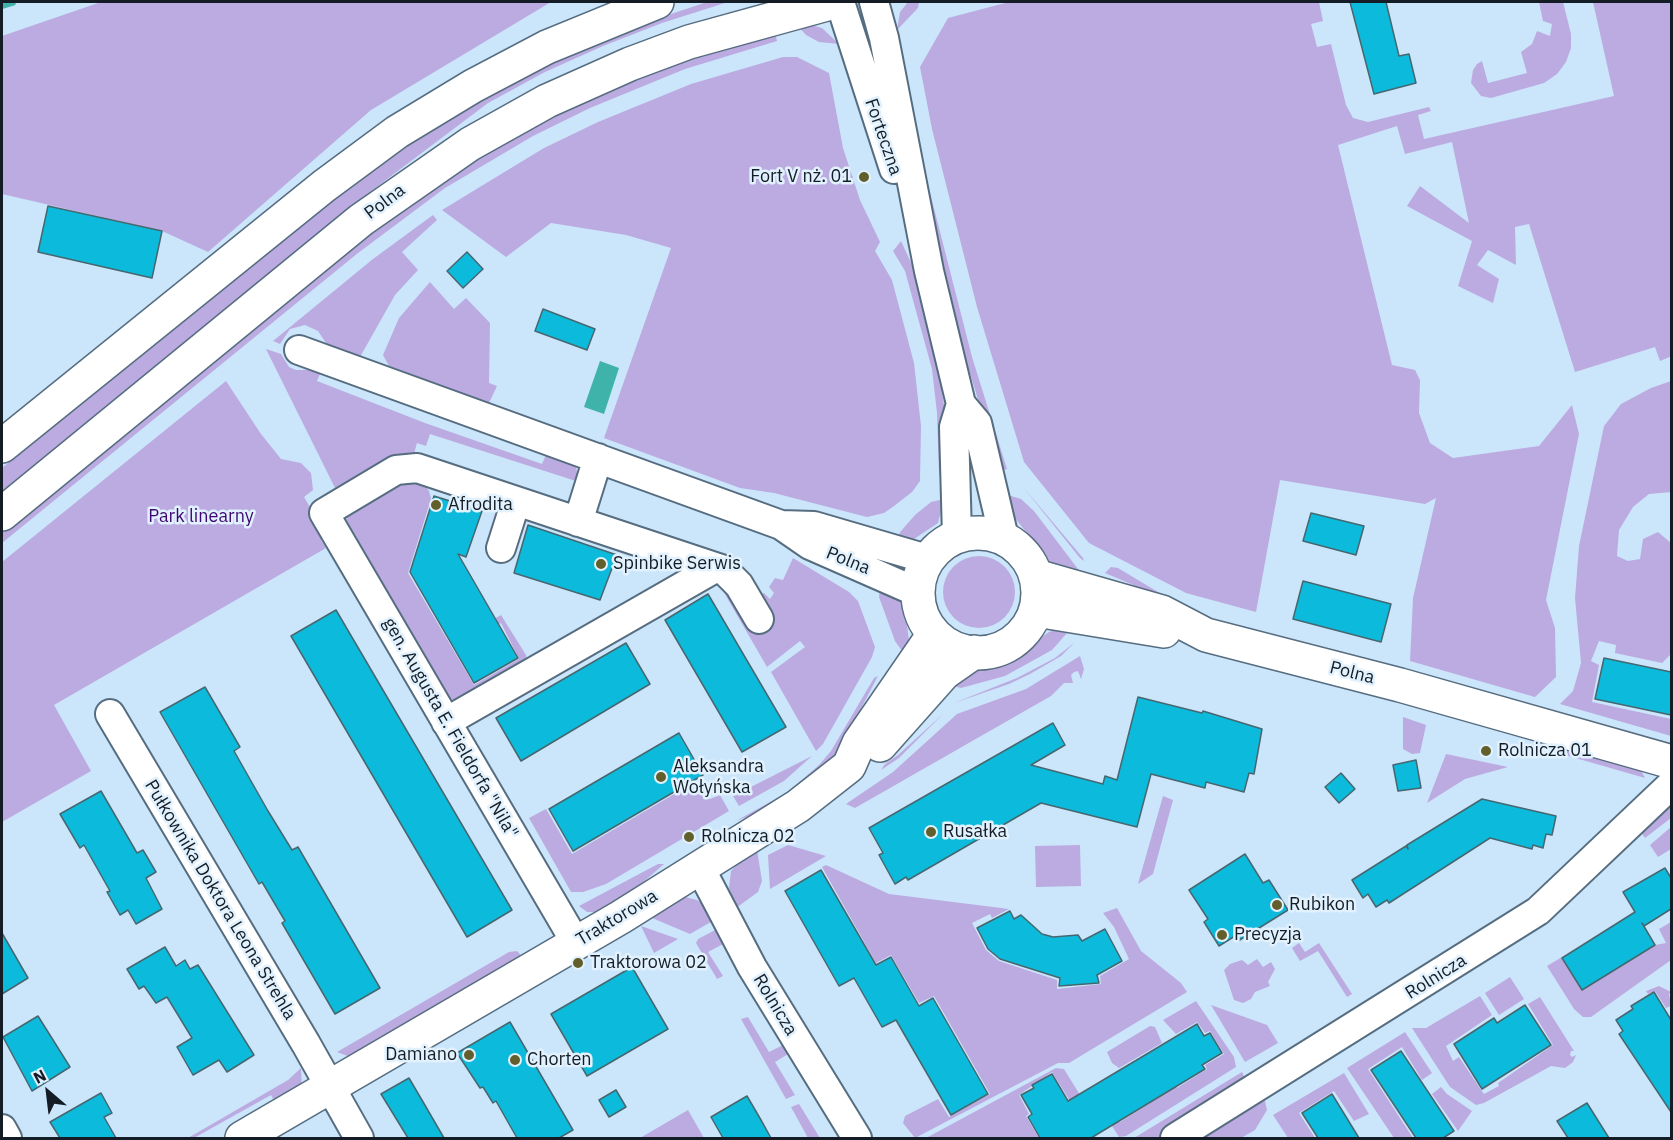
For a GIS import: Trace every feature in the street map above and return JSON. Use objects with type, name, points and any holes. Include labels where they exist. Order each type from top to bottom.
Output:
[{"type":"street","points":[[2,446],[324,186],[397,132],[473,86],[537,52],[612,18],[657,2]]},
{"type":"street","name":"Polna","points":[[2,514],[337,238],[410,183],[470,144],[547,101],[630,64],[710,36],[834,2]]},
{"type":"street","name":"Forteczna","points":[[840,2],[929,271]]},
{"type":"street","name":"Forteczna","points":[[874,2],[884,38],[929,271],[960,404],[954,427],[957,536]]},
{"type":"street","name":"Polna","points":[[299,350],[781,525],[810,545],[917,592]]},
{"type":"street","points":[[960,404],[977,423],[1004,538]]},
{"type":"street","points":[[578,522],[598,458]]},
{"type":"street","name":"gen. Augusta E. Fieldorfa \"Nila\"","points":[[516,501],[417,468],[396,470],[324,513],[576,944]]},
{"type":"street","points":[[501,548],[516,501],[715,568],[732,577],[759,619]]},
{"type":"street","name":"Polna","points":[[781,525],[814,526],[927,559]]},
{"type":"street","points":[[976,533],[992,534],[1004,538],[1020,549],[1030,561],[1040,591],[1036,610],[1028,627],[1015,640],[999,649],[963,651],[934,634],[919,607],[917,592],[927,559],[940,545],[957,536],[976,533]]},
{"type":"street","points":[[446,722],[715,568]]},
{"type":"street","name":"Polna","points":[[1036,576],[1162,612],[1198,631],[1671,762]]},
{"type":"street","points":[[1036,610],[1185,635],[1198,631]]},
{"type":"street","name":"Traktorowa","points":[[242,1138],[576,944],[775,822],[849,766],[859,743],[934,634]]},
{"type":"street","points":[[849,766],[871,754],[944,673],[974,652]]},
{"type":"street","name":"Pułkownika Doktora Leona Strehla","points":[[110,714],[306,1044],[359,1138]]},
{"type":"street","name":"Rolnicza","points":[[1176,1138],[1529,917],[1671,784]]},
{"type":"street","name":"Rolnicza","points":[[700,868],[752,967],[857,1138]]},
{"type":"street","points":[[2,1129],[7,1138]]},
{"type":"green space","points":[[101,2],[551,2],[371,110],[208,252],[162,231],[2,194],[2,36]]},
{"type":"green space","points":[[707,2],[728,2],[662,23],[603,46],[545,72],[488,103],[354,204],[2,491],[2,468],[288,235],[404,147],[460,111],[559,59],[638,25]]},
{"type":"green space","points":[[908,2],[919,2],[918,8],[897,30],[900,12]]},
{"type":"green space","points":[[1009,2],[1319,2],[1323,21],[1311,24],[1317,47],[1331,44],[1346,105],[1353,118],[1368,122],[1429,107],[1431,111],[1418,115],[1424,139],[1614,96],[1593,2],[1671,2],[1672,356],[1660,361],[1655,347],[1575,372],[1529,224],[1515,227],[1516,265],[1488,250],[1477,265],[1499,279],[1493,303],[1458,286],[1472,241],[1407,206],[1420,186],[1469,223],[1452,142],[1405,154],[1397,126],[1338,145],[1392,365],[1415,370],[1420,380],[1419,413],[1430,443],[1453,458],[1539,446],[1572,405],[1579,434],[1546,600],[1555,628],[1556,677],[1535,697],[1410,661],[1413,598],[1436,498],[1425,504],[1280,480],[1256,612],[1186,593],[1089,543],[1024,462],[977,307],[932,129],[920,67],[948,18]]},
{"type":"green space","points":[[1539,2],[1563,2],[1571,34],[1571,48],[1566,62],[1557,74],[1544,83],[1491,98],[1481,96],[1471,83],[1473,70],[1477,64],[1482,61],[1488,83],[1527,73],[1521,52],[1532,44],[1537,31],[1550,36],[1552,24],[1543,21]]},
{"type":"green space","points":[[811,25],[822,28],[839,44],[819,42],[806,35],[798,26]]},
{"type":"green space","points":[[775,33],[777,41],[685,69],[590,108],[533,136],[445,188],[358,253],[2,543],[2,531],[328,265],[408,204],[486,153],[586,100],[673,63]]},
{"type":"green space","points":[[783,57],[797,57],[829,73],[843,148],[860,200],[880,242],[875,251],[892,280],[914,363],[921,426],[920,481],[912,492],[884,513],[867,517],[774,493],[740,488],[604,438],[671,248],[626,235],[551,223],[506,257],[442,210],[544,148],[598,122],[691,84]]},
{"type":"green space","points":[[914,130],[972,357],[1007,469],[1000,471],[961,344],[922,190]]},
{"type":"green space","points":[[433,215],[437,220],[402,252],[418,270],[395,295],[360,357],[328,346],[318,331],[305,325],[290,329],[280,344],[273,341],[373,259]]},
{"type":"green space","points":[[901,241],[913,267],[936,357],[944,405],[946,475],[939,474],[937,413],[932,369],[905,271],[893,251]]},
{"type":"green space","points":[[430,282],[454,309],[466,298],[490,323],[489,383],[497,386],[489,403],[389,366],[383,355],[399,318]]},
{"type":"green space","points":[[266,349],[281,354],[289,367],[296,370],[310,370],[324,364],[317,381],[425,423],[542,464],[548,450],[563,454],[576,467],[579,482],[430,434],[426,446],[417,443],[413,457],[338,494]]},
{"type":"green space","name":"Park linearny","points":[[226,381],[261,434],[281,459],[301,463],[311,473],[313,490],[304,497],[327,536],[321,540],[326,548],[54,705],[91,771],[2,822],[2,562]]},
{"type":"green space","points":[[1671,381],[1671,492],[1649,494],[1633,507],[1619,530],[1617,556],[1628,561],[1640,559],[1643,539],[1658,532],[1671,543],[1671,654],[1662,663],[1615,653],[1616,645],[1599,641],[1591,661],[1599,665],[1592,702],[1671,719],[1671,736],[1560,704],[1573,691],[1581,663],[1575,598],[1579,546],[1604,426],[1621,404],[1651,388]]},
{"type":"green space","points":[[397,481],[422,481],[429,491],[431,499],[408,573],[474,685],[519,659],[501,623],[497,625],[494,619],[501,615],[526,655],[527,662],[462,700],[453,700],[446,694],[346,520],[349,509]]},
{"type":"green space","points":[[1023,487],[1083,558],[1084,561],[1080,558]]},
{"type":"green space","points":[[1008,495],[1021,499],[1034,511],[1081,573],[1053,566],[1015,518]]},
{"type":"green space","points":[[944,499],[938,523],[911,541],[895,542],[915,515],[931,502]]},
{"type":"green space","points":[[986,556],[1005,566],[1013,578],[1015,592],[1013,606],[1005,618],[993,626],[972,628],[953,618],[945,606],[943,585],[953,566],[965,558]]},
{"type":"green space","points":[[793,558],[849,592],[858,601],[875,647],[872,657],[823,744],[816,751],[771,672],[805,647],[800,641],[767,667],[715,577],[760,595],[764,593],[770,599],[774,593],[769,587],[775,578],[783,580]]},
{"type":"green space","points":[[1111,567],[1118,568],[1178,604],[1105,573]]},
{"type":"green space","points":[[880,588],[897,598],[905,608],[909,641],[905,655],[895,641],[879,597]]},
{"type":"green space","points":[[1068,626],[1067,633],[1052,650],[1005,676],[961,688],[945,684],[971,670],[1007,662],[1049,632]]},
{"type":"green space","points":[[1074,643],[1061,656],[1030,674],[1009,684],[954,703],[1017,678],[1055,658]]},
{"type":"green space","points":[[1080,656],[1084,669],[1081,679],[1078,671],[1074,672],[1071,675],[1073,683],[1064,683],[1051,696],[855,808],[846,804],[893,772],[957,714],[1026,689]]},
{"type":"green space","points":[[878,676],[834,760],[817,776],[757,813],[736,821],[788,792],[819,765],[831,751],[874,678]]},
{"type":"green space","points":[[943,714],[899,758],[881,770],[885,764]]},
{"type":"green space","points":[[1403,717],[1426,725],[1420,753],[1412,754],[1403,749]]},
{"type":"green space","points":[[1527,744],[1576,748],[1640,769],[1645,778]]},
{"type":"green space","points":[[1446,754],[1508,767],[1465,779],[1427,803]]},
{"type":"green space","points":[[812,756],[784,781],[739,806],[733,796]]},
{"type":"green space","points":[[693,783],[703,797],[710,799],[720,795],[729,811],[606,884],[583,892],[571,892],[529,818],[546,809],[572,854]]},
{"type":"green space","points":[[1163,796],[1173,800],[1153,874],[1138,884]]},
{"type":"green space","points":[[1671,806],[1671,818],[1645,838],[1640,831]]},
{"type":"green space","points":[[1671,827],[1671,849],[1658,857],[1650,845]]},
{"type":"green space","points":[[788,845],[826,856],[770,889],[768,855]]},
{"type":"green space","points":[[1080,845],[1081,886],[1036,887],[1035,846]]},
{"type":"green space","points":[[757,850],[762,881],[758,892],[736,908],[729,888],[731,871],[742,859]]},
{"type":"green space","points":[[658,864],[664,864],[624,899],[600,912],[587,912],[579,906]]},
{"type":"green space","points":[[826,865],[889,894],[1009,909],[992,918],[990,914],[972,923],[986,950],[999,961],[1057,980],[1057,989],[1101,984],[1100,976],[1129,959],[1114,927],[1103,913],[1117,908],[1141,951],[1181,983],[1187,992],[1069,1063],[1058,1063],[915,1138],[903,1123],[905,1116],[938,1099],[949,1117],[990,1094],[934,996],[919,1003],[891,955],[876,963],[822,867]]},
{"type":"green space","points":[[685,897],[697,900],[708,907],[716,919],[690,934],[645,915],[670,900]]},
{"type":"green space","points":[[1671,922],[1671,960],[1591,1017],[1583,1017],[1574,1009],[1547,966],[1562,957],[1582,990],[1655,945],[1666,943],[1659,929]]},
{"type":"green space","points":[[641,926],[678,939],[654,953]]},
{"type":"green space","points":[[721,927],[725,943],[708,952],[723,976],[717,979],[696,943],[698,939]]},
{"type":"green space","points":[[1299,943],[1305,952],[1319,943],[1352,994],[1347,997],[1318,951],[1300,961],[1292,948]]},
{"type":"green space","points":[[517,951],[526,961],[358,1060],[337,1052],[509,952]]},
{"type":"green space","points":[[1257,959],[1263,967],[1271,962],[1275,969],[1268,982],[1270,986],[1255,992],[1251,999],[1243,1003],[1234,1000],[1224,970],[1230,964],[1242,960],[1248,965]]},
{"type":"green space","points":[[1510,977],[1524,999],[1499,1015],[1485,993]]},
{"type":"green space","points":[[1659,986],[1671,992],[1669,994],[1671,1006],[1666,1008],[1655,991],[1648,994],[1646,991]]},
{"type":"green space","points":[[1480,996],[1492,1015],[1446,1046],[1453,1061],[1459,1057],[1484,1094],[1499,1086],[1498,1083],[1553,1045],[1528,1004],[1540,997],[1574,1051],[1571,1051],[1570,1055],[1572,1057],[1576,1055],[1573,1062],[1565,1068],[1551,1066],[1484,1103],[1476,1105],[1450,1087],[1412,1028],[1426,1028]]},
{"type":"green space","points":[[1196,1001],[1234,1057],[1236,1067],[1126,1136],[1119,1137],[1110,1123],[1117,1118],[1120,1122],[1150,1103],[1149,1099],[1175,1085],[1177,1088],[1207,1069],[1205,1065],[1224,1054],[1210,1031],[1205,1033],[1197,1022],[1176,1034],[1163,1020]]},
{"type":"green space","points":[[1211,1005],[1267,1025],[1278,1043],[1245,1062]]},
{"type":"green space","points":[[748,1017],[769,1052],[787,1043],[793,1051],[775,1062],[795,1095],[786,1099],[741,1019]]},
{"type":"green space","points":[[1150,1026],[1155,1027],[1162,1043],[1119,1068],[1112,1063],[1107,1052]]},
{"type":"green space","points":[[1405,1032],[1432,1073],[1422,1080],[1402,1047],[1368,1069],[1413,1138],[1394,1138],[1347,1068]]},
{"type":"green space","points":[[301,1068],[302,1093],[277,1106],[271,1095],[194,1138],[188,1138],[288,1080]]},
{"type":"green space","points":[[1056,1068],[1064,1069],[1080,1095],[1070,1101],[1052,1072],[1019,1095],[1029,1114],[1026,1116],[1039,1138],[926,1138]]},
{"type":"green space","points":[[1242,1072],[1247,1083],[1157,1138],[1134,1138]]},
{"type":"green space","points":[[1344,1073],[1369,1114],[1354,1121],[1334,1091],[1299,1113],[1315,1138],[1288,1138],[1273,1115]]},
{"type":"green space","points":[[1441,1087],[1447,1094],[1472,1111],[1458,1131],[1432,1094]]},
{"type":"green space","points":[[1264,1097],[1267,1110],[1255,1130],[1241,1138],[1202,1138]]},
{"type":"green space","points":[[799,1104],[820,1138],[808,1138],[791,1107]]},
{"type":"green space","points":[[688,1110],[704,1138],[640,1138]]},
{"type":"shaded area","points":[[600,361],[619,368],[604,414],[584,407]]},
{"type":"building","points":[[1350,2],[1386,2],[1399,56],[1409,54],[1416,83],[1374,94]]},
{"type":"building","points":[[48,206],[162,231],[152,278],[38,252]]},
{"type":"building","points":[[467,252],[483,269],[463,288],[447,271]]},
{"type":"building","points":[[543,309],[595,329],[587,350],[535,331]]},
{"type":"building","points":[[434,496],[482,511],[466,557],[458,554],[518,658],[474,683],[410,572]]},
{"type":"building","points":[[1311,513],[1364,526],[1356,555],[1303,541]]},
{"type":"building","points":[[528,525],[617,555],[600,600],[514,573]]},
{"type":"building","points":[[1303,581],[1391,604],[1381,642],[1293,619]]},
{"type":"building","points":[[708,594],[786,727],[742,752],[665,620]]},
{"type":"building","points":[[336,610],[512,910],[467,937],[291,636]]},
{"type":"building","points":[[626,643],[650,684],[521,761],[496,718]]},
{"type":"building","points":[[1604,658],[1671,672],[1671,715],[1595,699]]},
{"type":"building","points":[[205,687],[240,747],[234,751],[268,811],[292,850],[298,847],[380,988],[335,1014],[282,923],[285,921],[262,882],[259,884],[160,712]]},
{"type":"building","points":[[1138,697],[1202,713],[1203,711],[1262,729],[1254,774],[1249,773],[1244,792],[1206,782],[1205,788],[1151,774],[1137,827],[1041,803],[908,880],[906,877],[895,884],[879,855],[883,853],[869,828],[1053,723],[1065,745],[1031,765],[1103,784],[1105,776],[1117,780]]},
{"type":"building","points":[[679,733],[703,775],[573,851],[549,809]]},
{"type":"building","points":[[1416,760],[1421,788],[1398,791],[1393,765]]},
{"type":"building","points":[[1341,773],[1355,789],[1339,803],[1325,787]]},
{"type":"building","points":[[101,791],[137,853],[143,850],[156,872],[146,878],[162,909],[136,924],[128,910],[120,915],[107,892],[110,891],[84,845],[80,848],[60,814]]},
{"type":"building","points":[[1482,799],[1556,816],[1552,835],[1546,834],[1543,848],[1533,845],[1532,849],[1490,838],[1389,903],[1387,900],[1376,907],[1368,894],[1363,898],[1352,880],[1406,846],[1408,849],[1407,845]]},
{"type":"building","points":[[1245,854],[1263,883],[1269,880],[1288,910],[1238,941],[1235,936],[1219,946],[1204,922],[1208,919],[1189,890]]},
{"type":"building","points":[[1665,868],[1671,878],[1671,909],[1644,926],[1642,923],[1655,945],[1582,990],[1562,958],[1635,912],[1623,892]]},
{"type":"building","points":[[821,870],[876,965],[891,957],[919,1006],[933,998],[988,1094],[951,1115],[896,1020],[882,1027],[854,978],[839,986],[785,891]]},
{"type":"building","points":[[1010,911],[1014,919],[1021,915],[1042,934],[1053,937],[1078,935],[1082,941],[1105,929],[1122,961],[1097,975],[1099,983],[1059,986],[1060,978],[1000,959],[988,949],[977,928]]},
{"type":"building","points":[[2,933],[28,978],[2,994]]},
{"type":"building","points":[[165,947],[176,966],[185,960],[190,969],[198,965],[254,1055],[227,1072],[219,1060],[193,1075],[177,1047],[192,1038],[167,997],[156,1003],[144,986],[139,989],[127,969]]},
{"type":"building","points":[[632,967],[668,1029],[587,1076],[551,1014]]},
{"type":"building","points":[[1654,992],[1671,1020],[1671,1112],[1619,1034],[1623,1031],[1616,1020],[1633,1009],[1631,1006]]},
{"type":"building","points":[[1525,1005],[1551,1045],[1482,1089],[1454,1044],[1494,1018],[1497,1023]]},
{"type":"building","points":[[38,1016],[70,1067],[32,1091],[3,1037]]},
{"type":"building","points":[[510,1022],[573,1130],[559,1138],[517,1138],[496,1101],[493,1103],[483,1087],[480,1088],[457,1053]]},
{"type":"building","points":[[1197,1024],[1204,1036],[1210,1033],[1222,1053],[1202,1065],[1205,1069],[1091,1138],[1040,1138],[1028,1117],[1032,1114],[1021,1095],[1034,1088],[1032,1085],[1052,1074],[1068,1101]]},
{"type":"building","points":[[1401,1051],[1454,1131],[1443,1138],[1416,1138],[1371,1070]]},
{"type":"building","points":[[409,1078],[444,1138],[408,1138],[381,1094]]},
{"type":"building","points":[[616,1090],[626,1107],[609,1117],[599,1100]]},
{"type":"building","points":[[101,1093],[112,1113],[104,1117],[116,1138],[60,1138],[50,1122]]},
{"type":"building","points":[[1332,1094],[1359,1138],[1318,1138],[1302,1113]]},
{"type":"building","points":[[747,1096],[771,1138],[723,1138],[711,1117]]},
{"type":"building","points":[[1587,1103],[1609,1138],[1568,1138],[1557,1121]]},
{"type":"waterway","points":[[2,5],[12,2]]},
{"type":"place","name":"Fort V nż. 01","points":[[864,177]]},
{"type":"place","name":"Afrodita","points":[[436,505]]},
{"type":"place","name":"Spinbike Serwis","points":[[601,564]]},
{"type":"place","name":"Rolnicza 01","points":[[1486,751]]},
{"type":"place","name":"Aleksandra Wołyńska","points":[[661,777]]},
{"type":"place","name":"Rusałka","points":[[931,832]]},
{"type":"place","name":"Rolnicza 02","points":[[689,837]]},
{"type":"place","name":"Rubikon","points":[[1277,905]]},
{"type":"place","name":"Precyzja","points":[[1222,935]]},
{"type":"place","name":"Traktorowa 02","points":[[578,963]]},
{"type":"place","name":"Damiano","points":[[469,1055]]},
{"type":"place","name":"Chorten","points":[[515,1060]]}]
